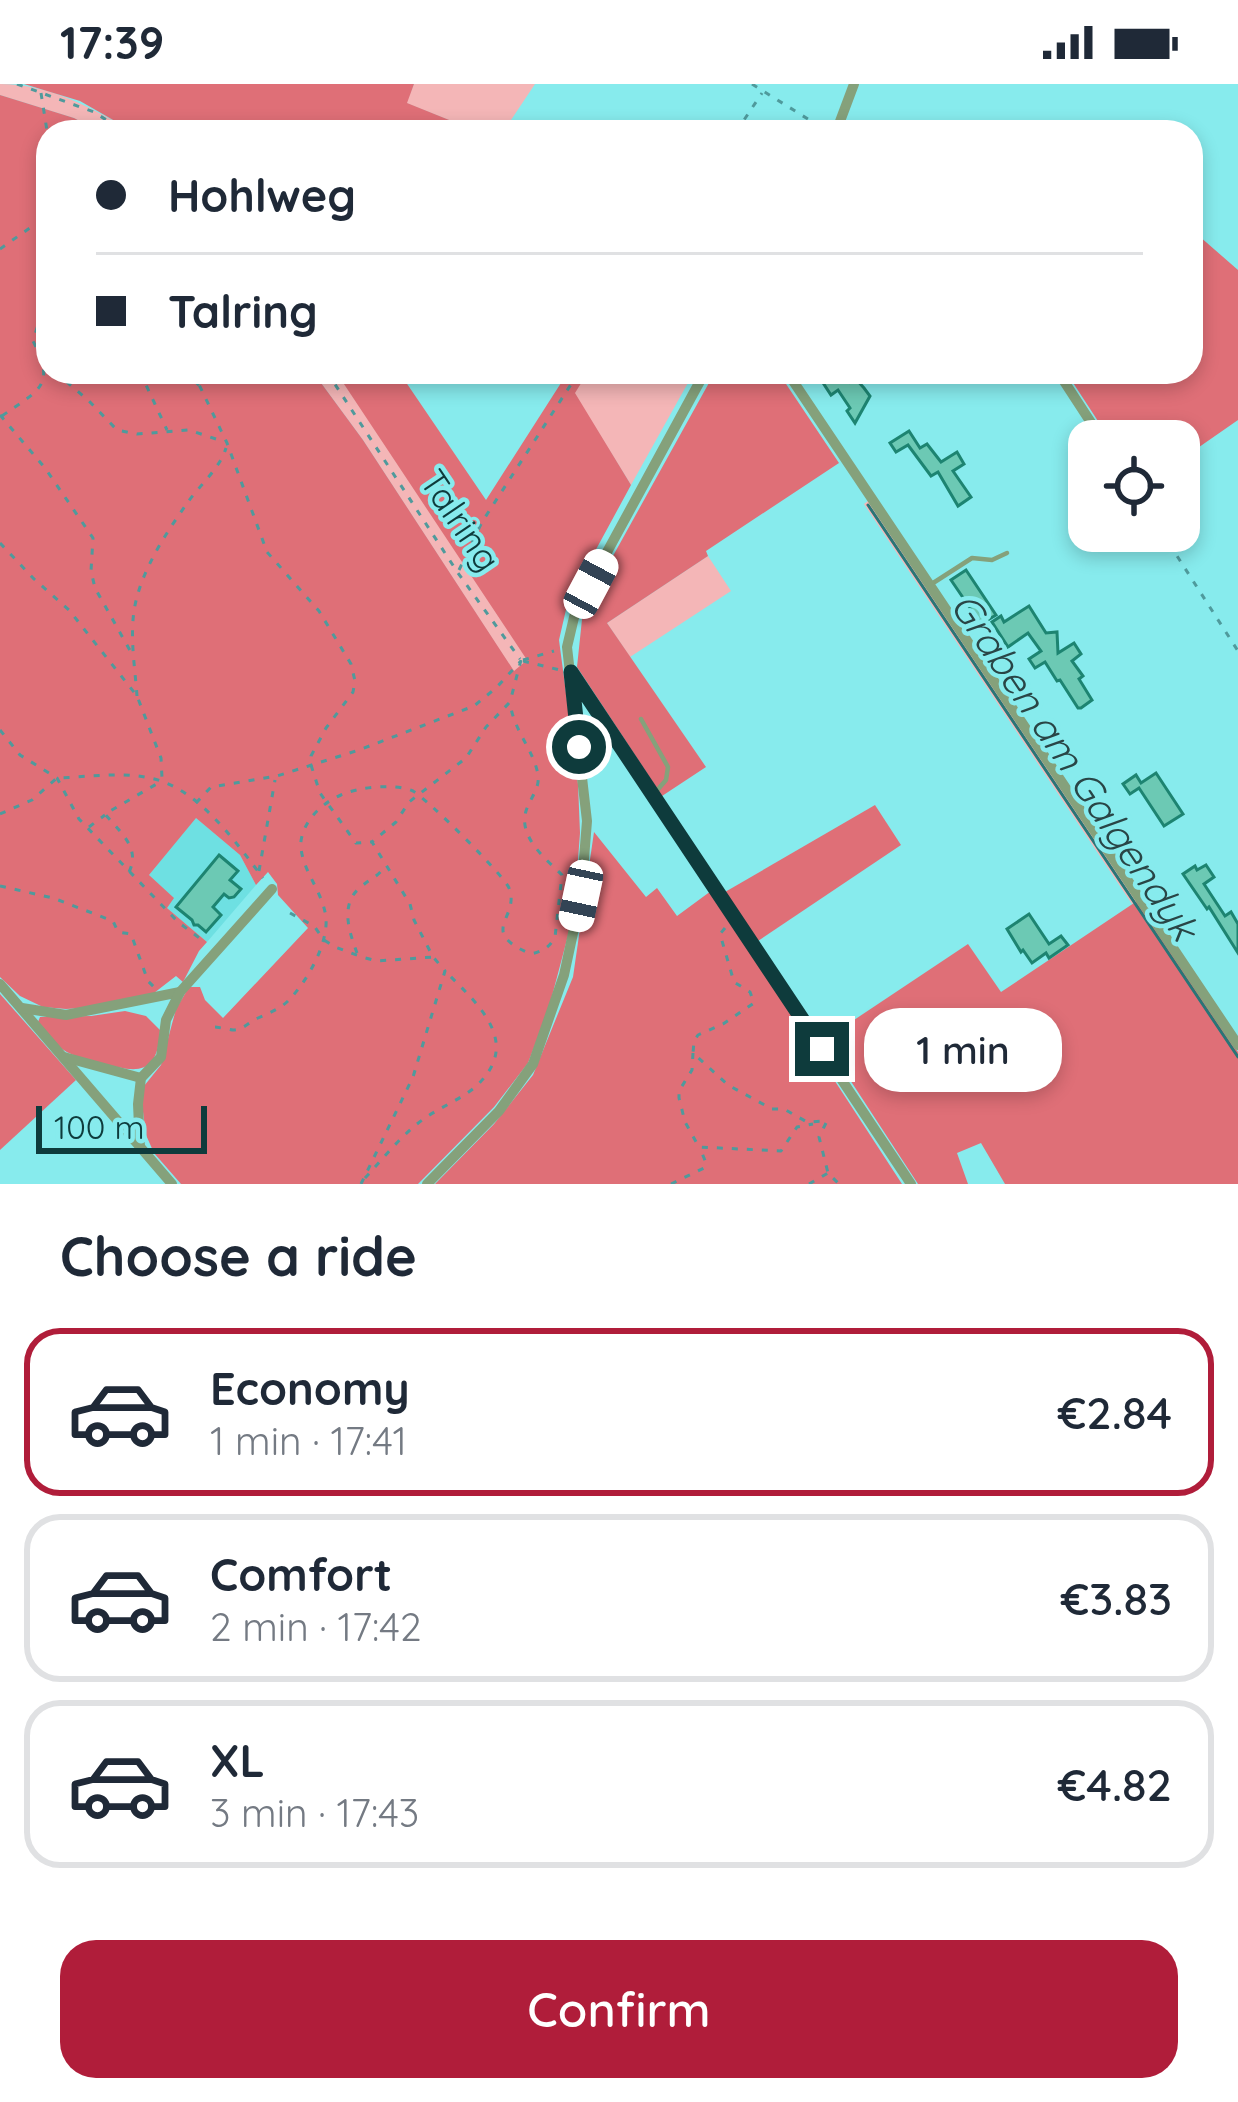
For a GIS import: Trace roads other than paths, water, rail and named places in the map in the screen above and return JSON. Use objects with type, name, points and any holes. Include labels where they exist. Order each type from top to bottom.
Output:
[{"type":"street","points":[[838,120],[854,84]]},
{"type":"street","points":[[427,1184],[499,1111],[533,1064],[564,975],[581,896],[587,821],[567,647],[576,609],[698,384]]},
{"type":"street","points":[[795,384],[1238,1045]]},
{"type":"street","points":[[1066,384],[1089,420]]},
{"type":"street","points":[[571,672],[911,1184]]},
{"type":"street","points":[[140,1148],[141,1078],[161,1057],[166,1019],[180,992],[272,889]]},
{"type":"street","points":[[0,984],[172,1184]]},
{"type":"street","points":[[22,1008],[66,1015],[180,992]]},
{"type":"street","points":[[61,1056],[141,1078]]},
{"type":"lane","points":[[930,585],[972,559],[992,560],[1007,553]]},
{"type":"lane","points":[[641,719],[668,767],[666,780],[653,795]]},
{"type":"waterway","name":"Graben am Galgendyk","points":[[868,505],[1238,1057]]}]
